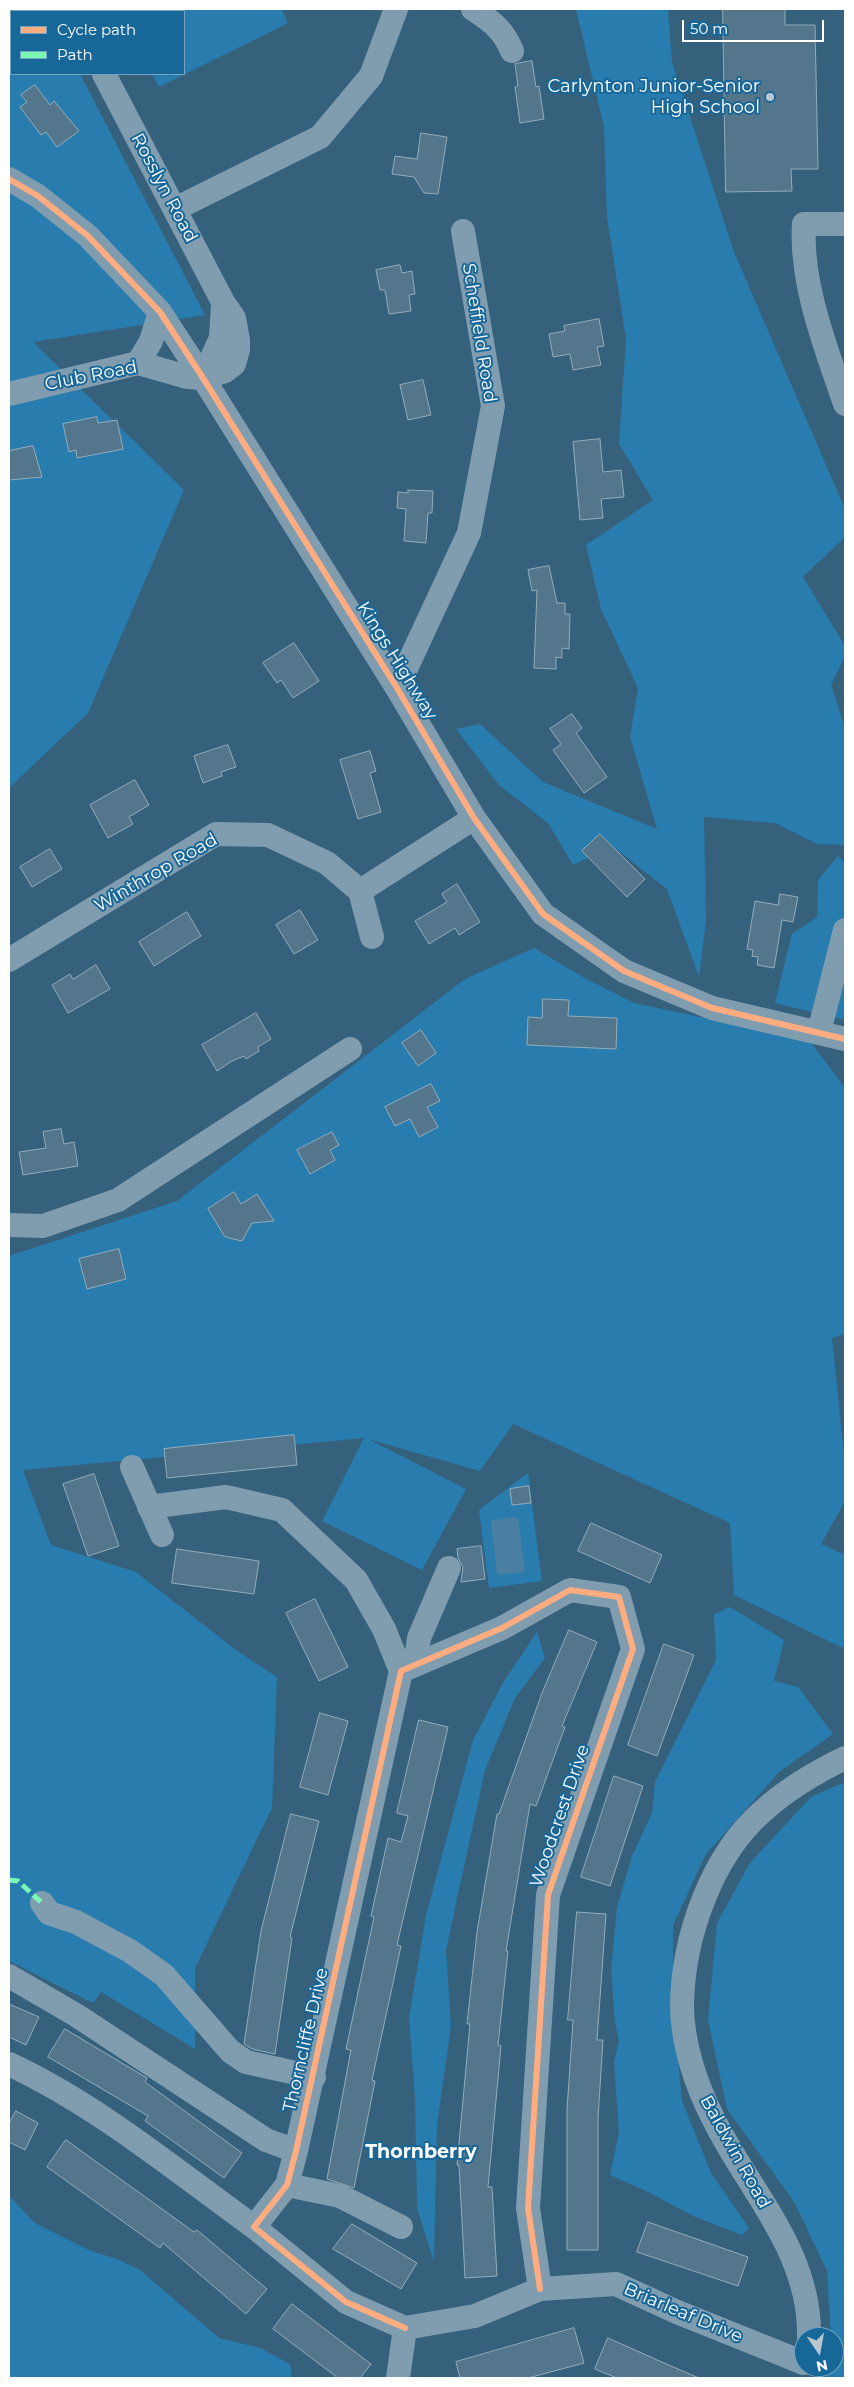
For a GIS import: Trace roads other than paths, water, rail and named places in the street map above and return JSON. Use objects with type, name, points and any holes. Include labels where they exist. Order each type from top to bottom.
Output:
[{"type":"street","points":[[175,209],[320,137],[371,76],[396,9]]},
{"type":"street","points":[[474,9],[496,25],[505,36],[512,51]]},
{"type":"street","name":"Rosslyn Road","points":[[105,75],[223,302],[234,318],[238,329],[238,350],[234,364],[225,372],[203,378]]},
{"type":"street","name":"Kings Highway","points":[[9,179],[38,196],[88,236],[160,312],[397,688],[474,818],[543,914],[624,971],[712,1008],[845,1039]]},
{"type":"street","points":[[845,224],[804,224],[802,243],[806,273],[828,356],[845,404]]},
{"type":"street","name":"Scheffield Road","points":[[397,688],[470,533],[493,406],[463,230]]},
{"type":"street","points":[[138,364],[151,341],[160,312]]},
{"type":"street","name":"Club Road","points":[[9,394],[138,364],[187,377],[203,378]]},
{"type":"street","points":[[372,937],[360,891],[474,818]]},
{"type":"street","name":"Winthrop Road","points":[[9,960],[216,834],[268,835],[327,863],[360,891]]},
{"type":"street","points":[[819,1032],[845,930]]},
{"type":"street","points":[[9,1225],[43,1226],[118,1200],[350,1049]]},
{"type":"street","points":[[132,1467],[162,1535]]},
{"type":"street","points":[[149,1507],[226,1497],[282,1510],[356,1580],[408,1668]]},
{"type":"street","name":"Thorncliffe Drive","points":[[254,2227],[287,2184],[314,2077],[408,1668],[449,1568]]},
{"type":"street","name":"Woodcrest Drive","points":[[408,1668],[502,1628],[570,1590],[618,1597],[633,1649],[548,1895],[528,2208],[540,2289]]},
{"type":"street","name":"Baldwin Road","points":[[808,2327],[806,2304],[798,2271],[786,2240],[713,2119],[699,2085],[687,2044],[682,2007],[691,1936],[702,1903],[718,1869],[761,1812],[793,1787],[845,1758]]},
{"type":"street","points":[[42,1903],[49,1913],[76,1922],[130,1951],[164,1974],[230,2051],[246,2062],[314,2077]]},
{"type":"street","points":[[9,1976],[76,2015],[266,2140],[296,2151]]},
{"type":"street","points":[[9,2064],[39,2078],[111,2124],[254,2227],[346,2302],[404,2328],[398,2378]]},
{"type":"street","points":[[287,2184],[340,2196],[401,2227]]},
{"type":"street","name":"Briarleaf Drive","points":[[404,2328],[475,2316],[540,2289],[616,2284],[677,2312],[794,2359]]},
{"type":"place","name":"Carlynton Junior-Senior High School","points":[[770,97]]},
{"type":"district","name":"Thornberry","points":[[421,2152]]}]
